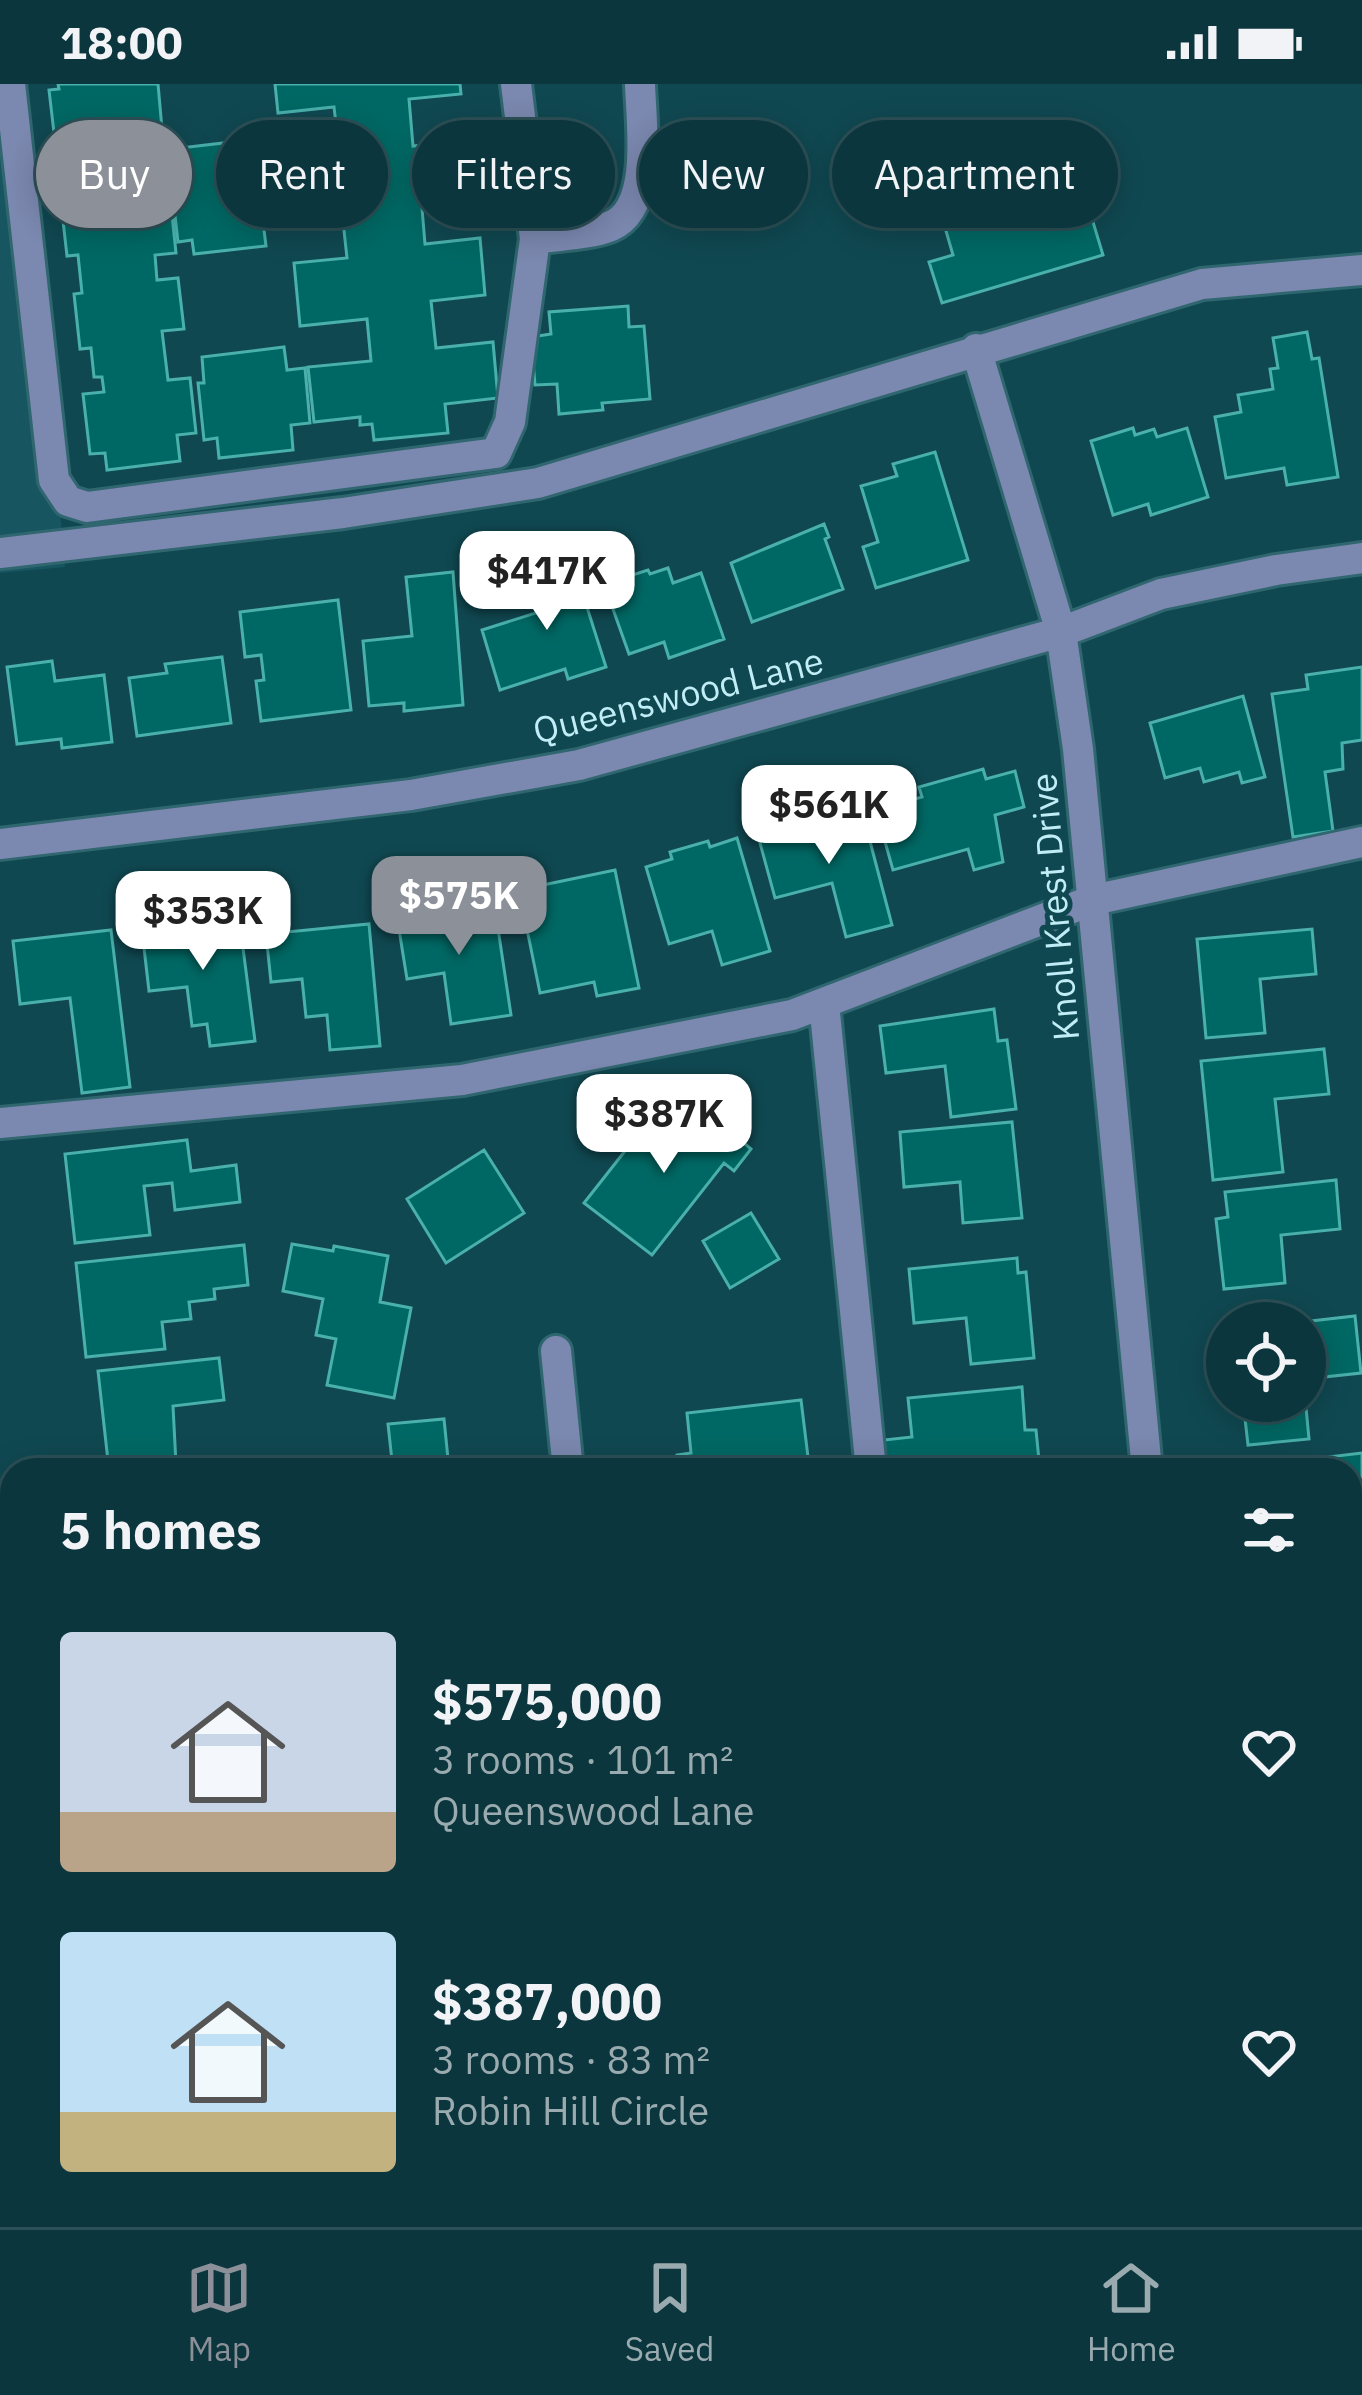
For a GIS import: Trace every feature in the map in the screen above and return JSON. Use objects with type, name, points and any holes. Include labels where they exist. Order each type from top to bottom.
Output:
[{"type":"street","points":[[10,84],[54,480],[68,501],[87,507],[496,453],[510,422],[536,238],[516,84]]},
{"type":"street","points":[[536,238],[609,227],[626,217],[642,170],[640,84]]},
{"type":"street","points":[[0,554],[343,513],[538,483],[1202,284],[1362,269]]},
{"type":"street","name":"Knoll Krest Drive","points":[[976,349],[1061,632],[1078,749],[1146,1458]]},
{"type":"street","name":"Queenswood Lane","points":[[0,844],[411,795],[579,765],[1061,632],[1162,594],[1362,558]]},
{"type":"street","points":[[0,1123],[462,1080],[793,1016],[1093,900],[1362,842]]},
{"type":"street","points":[[824,1003],[870,1458]]},
{"type":"street","points":[[556,1351],[567,1458]]},
{"type":"shaded area","points":[[0,84],[22,84],[65,567],[0,573]]},
{"type":"building","points":[[58,84],[158,84],[161,120],[52,120],[49,90],[59,89]]},
{"type":"building","points":[[275,84],[460,84],[461,94],[409,99],[412,228],[424,228],[425,244],[480,238],[485,295],[431,301],[436,348],[493,342],[498,398],[445,404],[448,433],[374,440],[372,424],[360,425],[360,417],[314,422],[308,367],[371,361],[367,319],[300,326],[294,263],[347,258],[344,228],[388,228],[388,120],[336,120],[334,107],[278,113]]},
{"type":"building","points":[[216,144],[216,228],[264,228],[266,246],[194,254],[192,240],[178,242],[176,228],[192,228],[192,147]]},
{"type":"building","points":[[64,228],[173,228],[176,253],[155,255],[157,280],[178,278],[184,329],[162,331],[168,380],[190,378],[196,433],[177,435],[180,461],[107,470],[105,453],[90,454],[83,394],[104,392],[102,377],[94,377],[91,348],[80,349],[74,294],[82,293],[78,255],[67,256]]},
{"type":"building","points":[[945,228],[1095,228],[1103,255],[942,303],[929,262],[953,255]]},
{"type":"building","points":[[628,306],[629,327],[644,326],[650,399],[602,403],[603,410],[559,414],[557,384],[535,385],[531,337],[551,334],[549,312]]},
{"type":"building","points":[[1307,332],[1312,359],[1319,358],[1338,477],[1287,485],[1284,468],[1226,478],[1215,417],[1241,412],[1238,395],[1273,389],[1270,369],[1278,368],[1273,338]]},
{"type":"building","points":[[284,347],[287,370],[305,368],[310,423],[291,425],[293,450],[219,458],[217,438],[204,440],[198,383],[204,383],[202,357]]},
{"type":"building","points":[[1133,428],[1135,435],[1154,429],[1157,437],[1187,428],[1208,497],[1151,515],[1148,504],[1113,515],[1091,441]]},
{"type":"building","points":[[935,452],[968,560],[876,588],[863,547],[878,542],[861,486],[897,476],[893,464]]},
{"type":"building","points":[[824,524],[843,589],[752,622],[731,563]]},
{"type":"building","points":[[572,560],[606,667],[568,679],[565,669],[500,690],[482,630],[542,611],[530,574]]},
{"type":"building","points":[[668,568],[673,583],[701,573],[724,639],[669,658],[664,642],[629,654],[604,584]]},
{"type":"building","points":[[453,572],[463,705],[404,711],[404,703],[369,706],[363,641],[412,636],[406,577]]},
{"type":"building","points":[[338,600],[351,710],[261,721],[256,681],[264,680],[261,655],[245,657],[240,612]]},
{"type":"building","points":[[222,657],[231,723],[137,736],[129,678],[167,673],[165,664]]},
{"type":"building","points":[[52,661],[55,681],[104,675],[112,742],[62,748],[61,739],[17,744],[7,667]]},
{"type":"building","points":[[1362,667],[1362,740],[1342,743],[1343,769],[1325,772],[1333,831],[1293,837],[1272,694],[1308,689],[1306,675]]},
{"type":"building","points":[[1243,696],[1265,777],[1242,783],[1239,772],[1204,782],[1200,768],[1165,778],[1150,723]]},
{"type":"building","points":[[983,769],[986,779],[1015,771],[1024,807],[995,815],[1003,862],[974,870],[968,849],[893,870],[876,810],[922,797],[919,787]]},
{"type":"building","points":[[862,811],[892,925],[846,937],[832,883],[775,898],[757,832]]},
{"type":"building","points":[[737,838],[770,951],[722,965],[712,931],[669,944],[646,867],[672,859],[670,852]]},
{"type":"building","points":[[615,870],[639,988],[597,996],[594,982],[540,993],[519,890]]},
{"type":"building","points":[[494,902],[511,1015],[451,1024],[444,973],[407,979],[397,917]]},
{"type":"building","points":[[193,915],[193,923],[239,917],[255,1041],[210,1046],[207,1024],[192,1026],[187,987],[149,991],[141,922]]},
{"type":"building","points":[[369,924],[380,1046],[330,1050],[327,1015],[306,1017],[302,979],[271,982],[266,934]]},
{"type":"building","points":[[1312,929],[1316,974],[1260,979],[1265,1033],[1206,1038],[1197,939]]},
{"type":"building","points":[[111,930],[130,1087],[82,1093],[70,998],[20,1004],[13,941]]},
{"type":"building","points":[[994,1009],[998,1041],[1007,1040],[1016,1109],[951,1117],[945,1066],[886,1073],[880,1026]]},
{"type":"building","points":[[1324,1049],[1329,1094],[1275,1099],[1283,1172],[1213,1180],[1201,1061]]},
{"type":"building","points":[[700,1105],[751,1149],[734,1171],[724,1163],[652,1255],[584,1203],[655,1113],[679,1133]]},
{"type":"building","points":[[1012,1122],[1022,1218],[963,1223],[960,1182],[904,1187],[900,1132]]},
{"type":"building","points":[[187,1140],[191,1171],[236,1165],[240,1202],[175,1210],[172,1183],[144,1186],[150,1235],[75,1243],[65,1154]]},
{"type":"building","points":[[484,1150],[524,1213],[446,1263],[407,1199]]},
{"type":"building","points":[[1336,1180],[1340,1229],[1281,1235],[1285,1283],[1224,1289],[1216,1219],[1228,1217],[1225,1192]]},
{"type":"building","points":[[751,1213],[779,1259],[730,1288],[703,1241]]},
{"type":"building","points":[[292,1244],[388,1256],[380,1302],[411,1308],[394,1398],[327,1385],[336,1339],[316,1335],[323,1299],[283,1291]]},
{"type":"building","points":[[244,1245],[248,1285],[214,1289],[215,1299],[189,1302],[191,1319],[162,1322],[165,1349],[86,1357],[76,1263]]},
{"type":"building","points":[[1017,1258],[1018,1273],[1026,1272],[1034,1358],[971,1364],[966,1318],[914,1323],[909,1269]]},
{"type":"building","points":[[1355,1316],[1361,1373],[1326,1377],[1326,1319]]},
{"type":"building","points":[[219,1358],[224,1400],[173,1406],[176,1458],[108,1458],[98,1371]]},
{"type":"building","points":[[1022,1387],[1025,1430],[1036,1430],[1039,1458],[886,1458],[884,1440],[912,1437],[908,1398]]},
{"type":"building","points":[[801,1400],[808,1457],[677,1458],[691,1453],[687,1413]]},
{"type":"building","points":[[444,1419],[448,1458],[392,1458],[388,1424]]},
{"type":"building","points":[[1245,1422],[1307,1422],[1309,1439],[1248,1445]]},
{"type":"building","points":[[1362,1453],[1362,1458],[1320,1458]]}]
